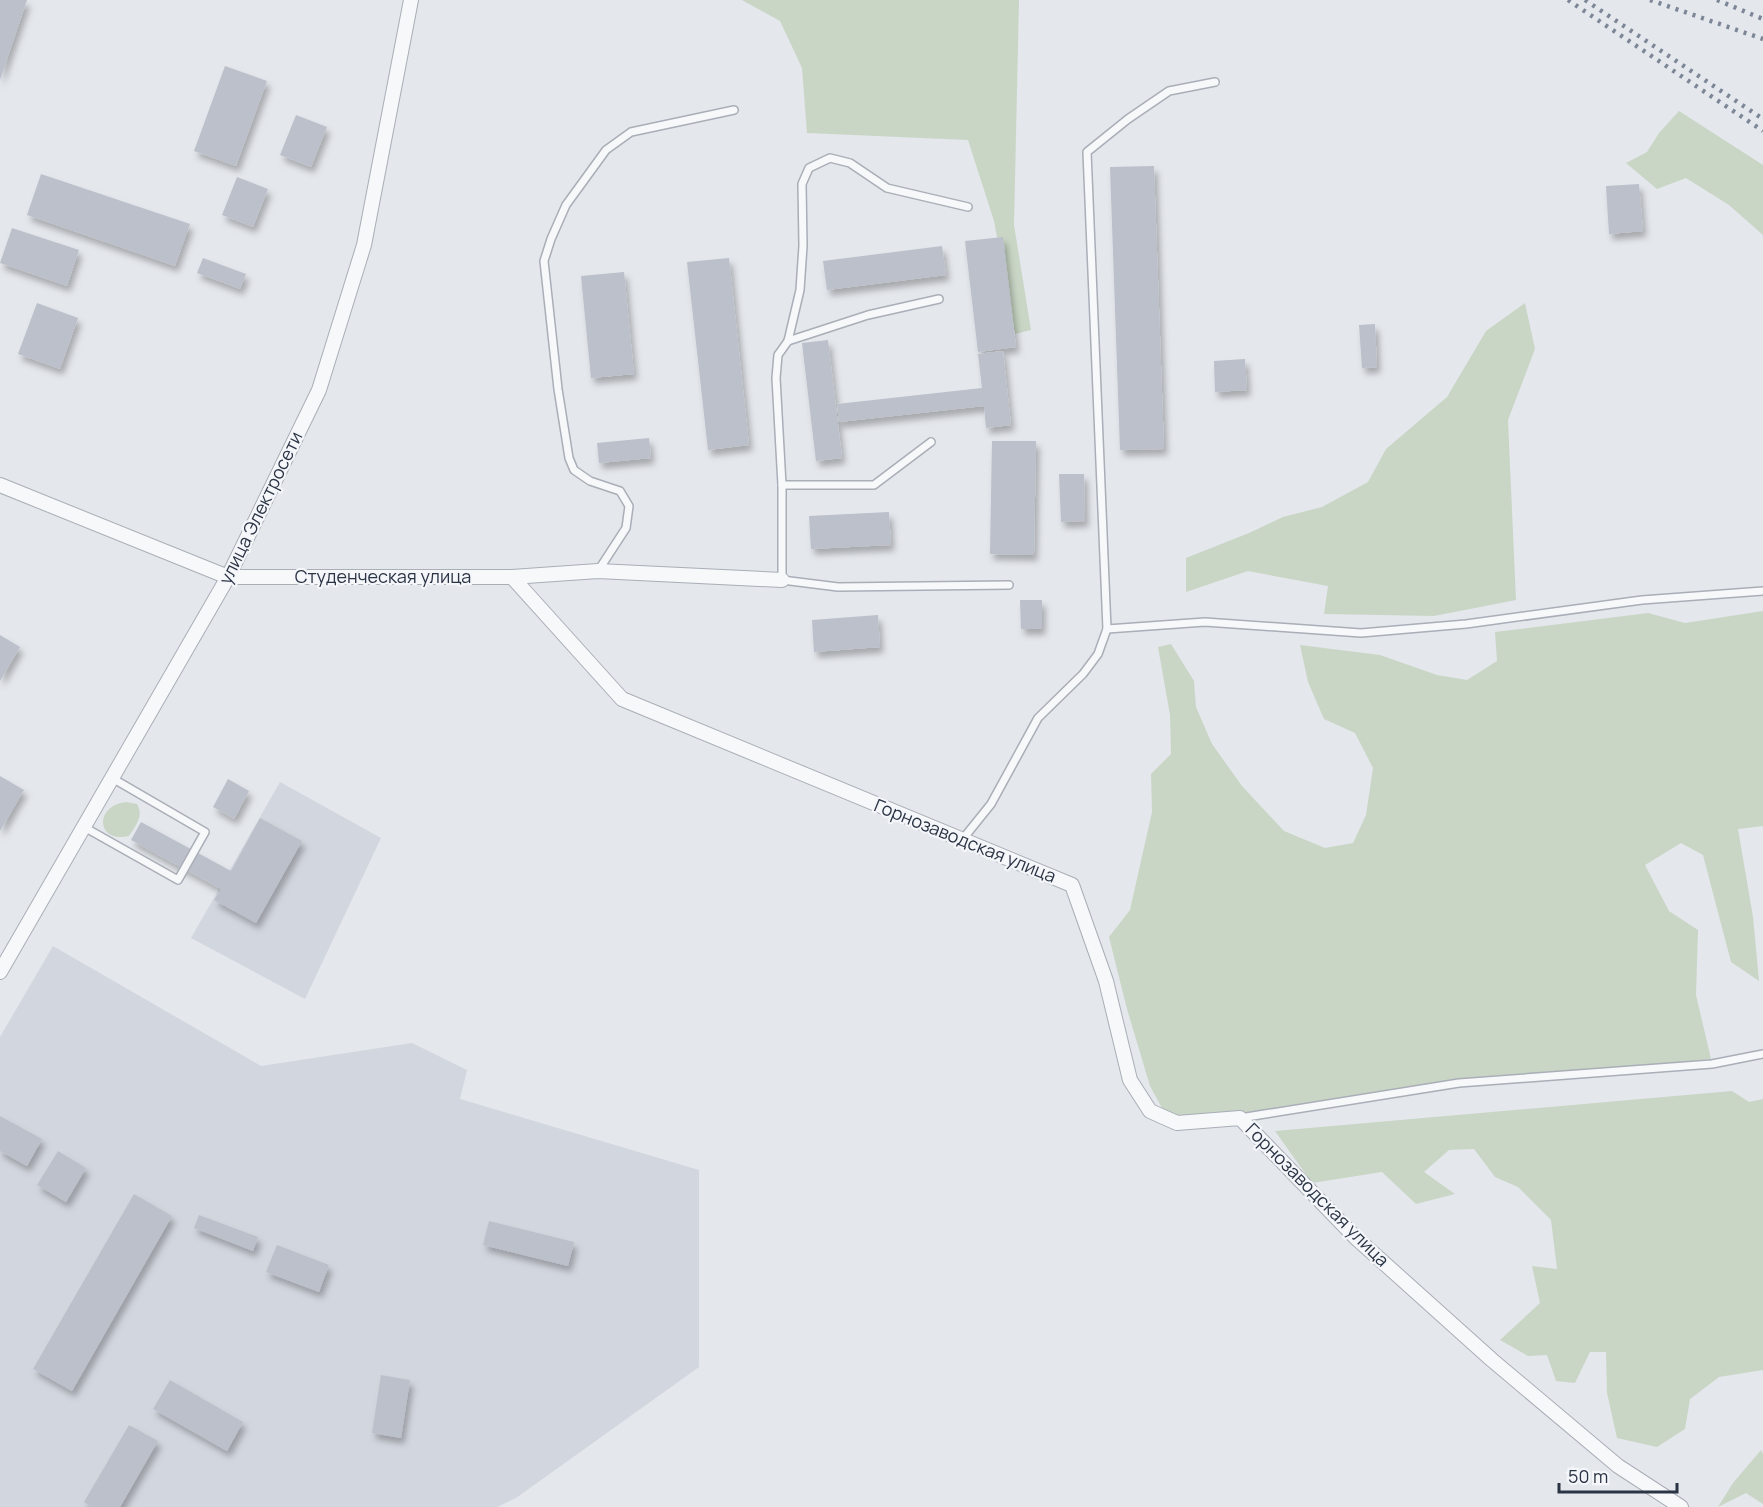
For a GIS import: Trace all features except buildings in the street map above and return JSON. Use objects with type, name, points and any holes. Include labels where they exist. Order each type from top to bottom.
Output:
[{"type":"street","name":"улица Электросети","points":[[0,972],[228,577],[319,390],[364,245],[411,0]]},
{"type":"street","name":"Студенческая улица","points":[[0,485],[228,577],[512,577],[598,571],[782,580]]},
{"type":"street","name":"Горнозаводская улица","points":[[512,577],[622,699],[1072,885],[1106,981],[1130,1080],[1150,1111],[1177,1123],[1240,1118],[1355,1237],[1492,1360],[1618,1466],[1681,1507]]},
{"type":"lane","points":[[962,840],[991,804],[1038,718],[1083,674],[1098,654],[1107,629],[1087,152],[1168,91],[1215,82]]},
{"type":"lane","points":[[598,571],[627,528],[629,506],[620,491],[590,481],[574,470],[569,458],[558,389],[544,261],[550,239],[566,205],[606,150],[631,132],[734,110]]},
{"type":"lane","points":[[968,207],[887,188],[850,163],[830,158],[809,168],[802,184],[803,246],[800,290],[788,341],[778,355],[776,378],[782,486],[782,580],[838,587],[1010,585]]},
{"type":"lane","points":[[788,341],[868,315],[939,299]]},
{"type":"lane","points":[[782,486],[874,485],[931,442]]},
{"type":"lane","points":[[1107,629],[1205,622],[1361,633],[1466,624],[1642,600],[1763,591]]},
{"type":"lane","points":[[84,827],[178,880],[205,832],[112,778]]},
{"type":"lane","points":[[1240,1118],[1459,1083],[1712,1064],[1763,1054]]},
{"type":"shaded area","points":[[280,782],[381,838],[305,999],[191,938]]},
{"type":"shaded area","points":[[53,946],[261,1066],[412,1043],[467,1070],[460,1099],[699,1170],[699,1367],[516,1498],[497,1507],[0,1507],[0,1037]]},
{"type":"green space","points":[[742,0],[1019,0],[1014,225],[1031,330],[1015,334],[994,221],[968,140],[807,133],[802,68],[780,21]]},
{"type":"green space","points":[[1679,111],[1763,165],[1763,235],[1729,205],[1686,178],[1657,189],[1626,163],[1647,152],[1659,133]]},
{"type":"green space","points":[[1525,303],[1535,349],[1508,420],[1516,600],[1434,616],[1324,614],[1328,586],[1248,571],[1186,592],[1186,558],[1283,517],[1322,507],[1368,482],[1386,449],[1447,397],[1486,331]]},
{"type":"green space","points":[[1763,611],[1763,826],[1738,829],[1753,917],[1759,981],[1731,962],[1703,855],[1681,843],[1645,865],[1669,911],[1698,930],[1696,995],[1711,1059],[1573,1074],[1457,1080],[1250,1113],[1176,1115],[1162,1108],[1150,1086],[1109,937],[1130,910],[1152,812],[1151,774],[1171,754],[1170,715],[1158,647],[1171,644],[1194,681],[1196,707],[1212,744],[1242,786],[1284,831],[1325,848],[1353,843],[1366,815],[1373,768],[1355,733],[1324,719],[1308,682],[1300,645],[1380,655],[1437,675],[1467,680],[1497,661],[1495,632],[1648,613],[1685,623]]},
{"type":"green space","points":[[126,802],[137,804],[139,808],[140,813],[136,824],[129,836],[110,835],[103,824],[104,817],[115,805]]},
{"type":"green space","points":[[1732,1091],[1749,1102],[1763,1099],[1763,1370],[1719,1377],[1690,1399],[1685,1429],[1657,1447],[1617,1438],[1607,1393],[1606,1352],[1590,1352],[1575,1383],[1556,1381],[1547,1355],[1528,1356],[1500,1340],[1540,1303],[1532,1266],[1557,1269],[1551,1220],[1518,1187],[1495,1177],[1474,1149],[1449,1150],[1424,1172],[1455,1194],[1416,1204],[1382,1172],[1312,1183],[1275,1131]]},
{"type":"green space","points":[[1761,1450],[1763,1454],[1763,1504],[1746,1493],[1718,1507],[1733,1483]]},
{"type":"railway","points":[[1568,0],[1763,131]]},
{"type":"railway","points":[[1585,0],[1763,119]]},
{"type":"railway","points":[[1650,0],[1763,39]]},
{"type":"railway","points":[[1717,0],[1763,19]]}]
